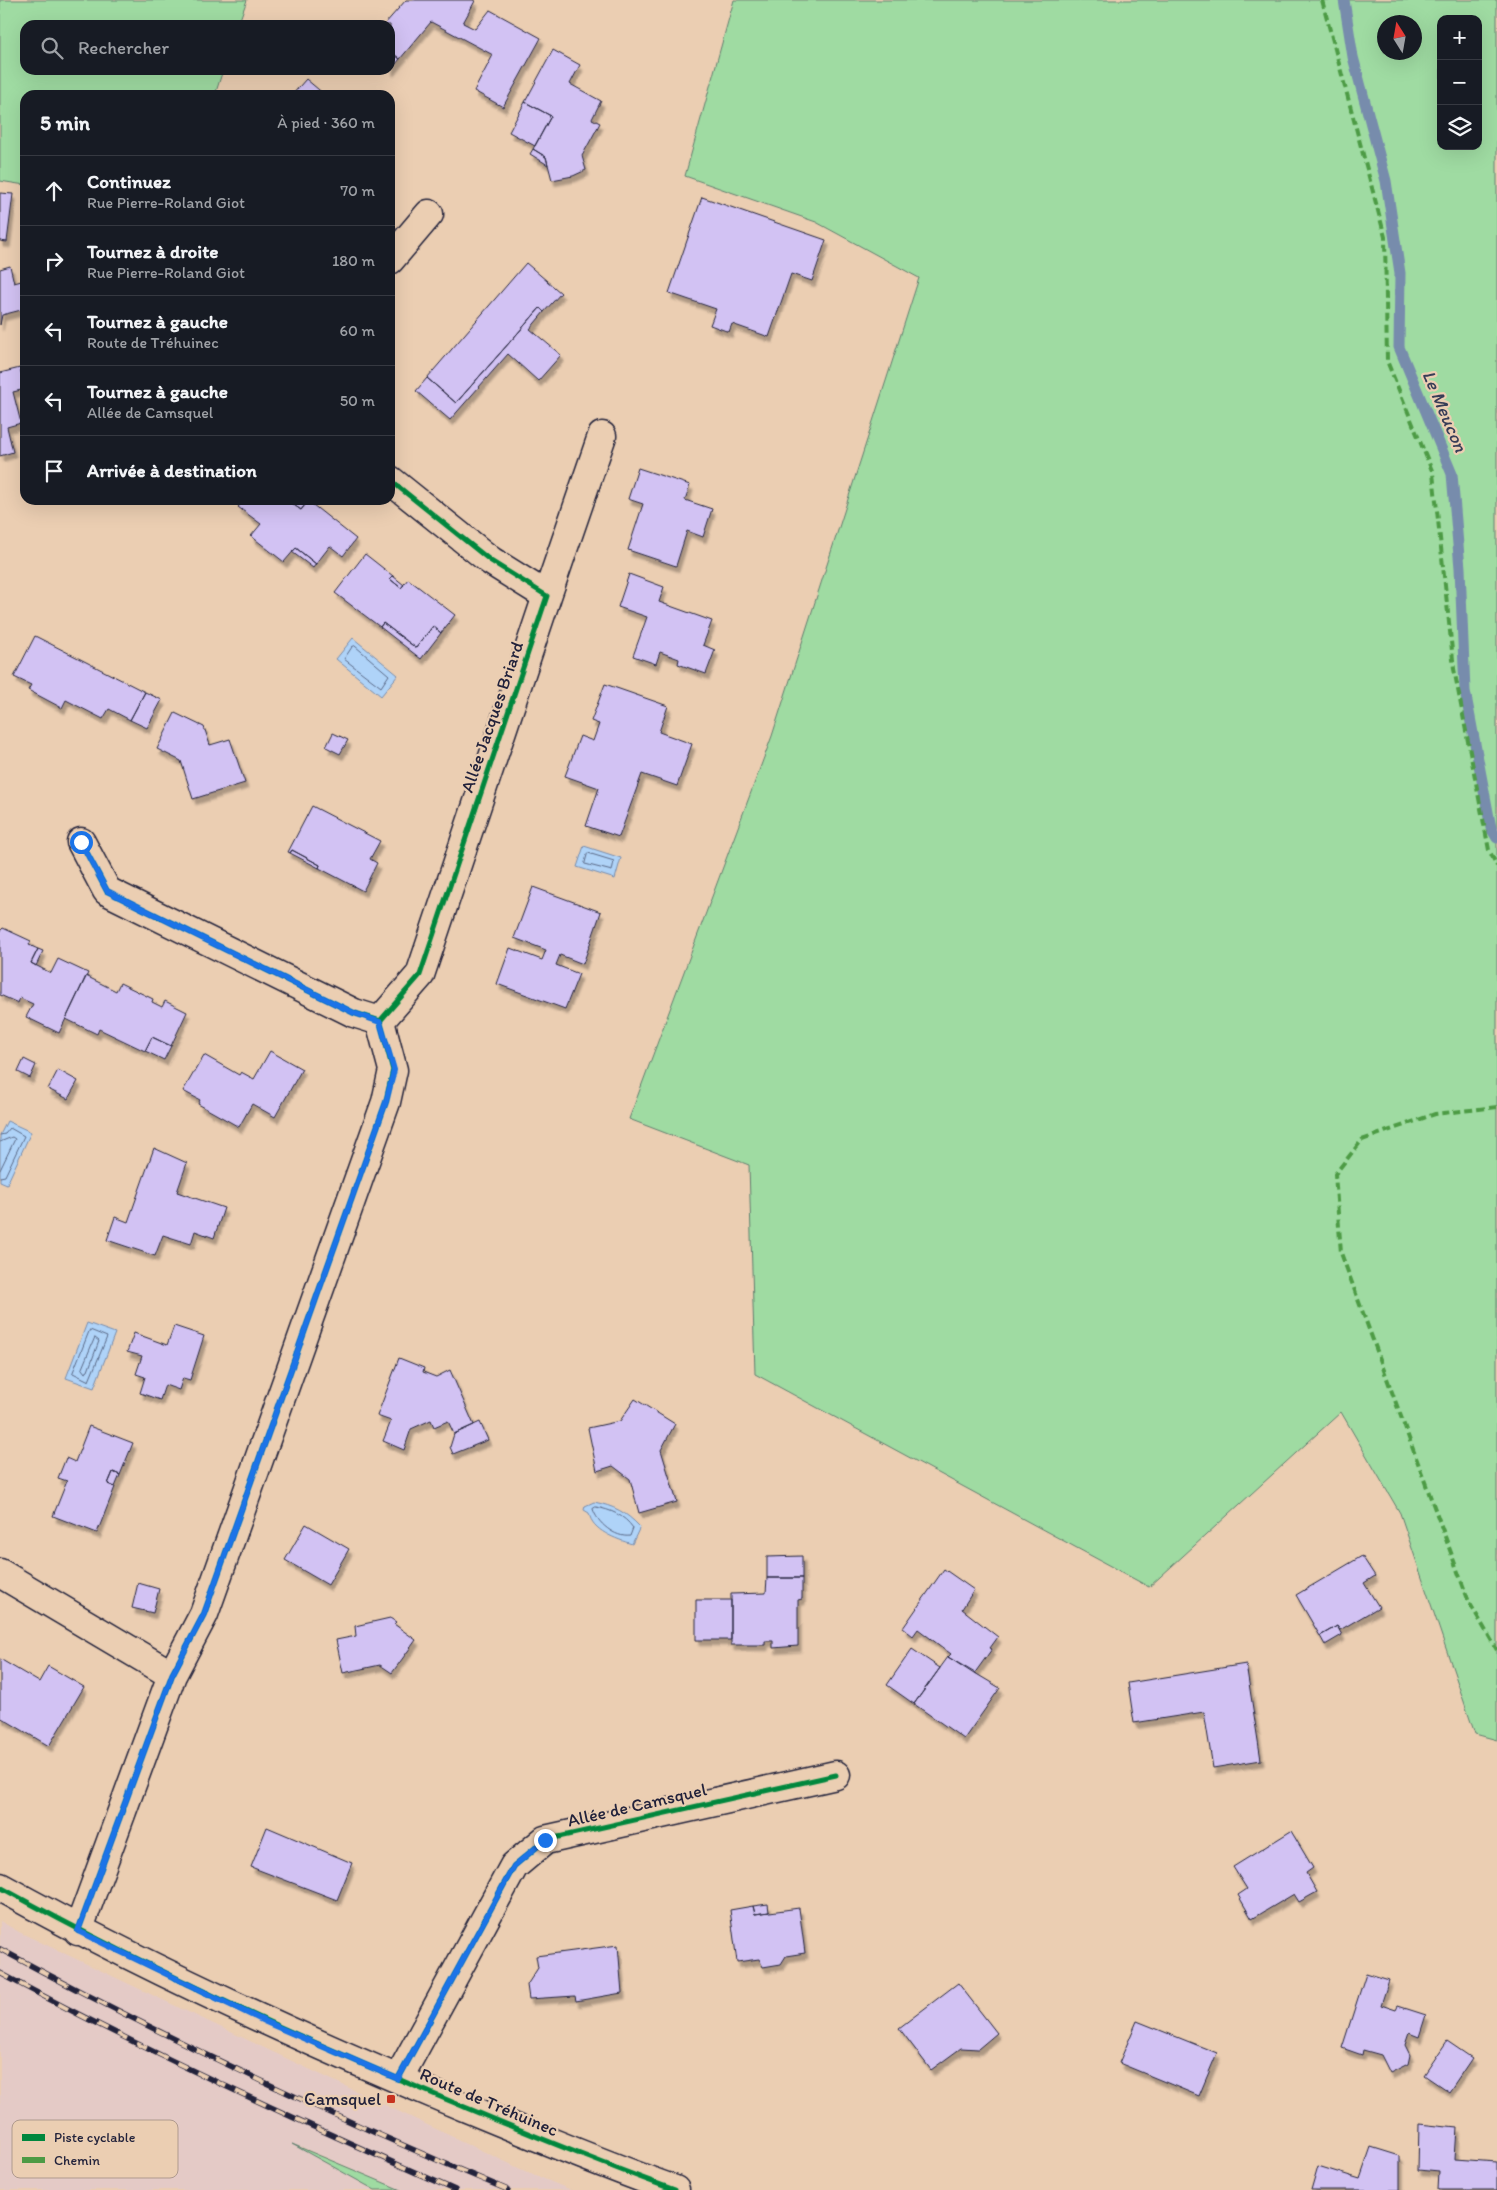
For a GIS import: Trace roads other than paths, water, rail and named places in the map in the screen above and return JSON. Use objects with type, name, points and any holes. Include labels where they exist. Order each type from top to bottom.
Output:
[{"type":"street","points":[[395,254],[429,214]]},
{"type":"street","name":"Allée Jacques Briard","points":[[380,1022],[420,975],[602,436]]},
{"type":"street","points":[[395,484],[491,561],[548,596]]},
{"type":"street","points":[[78,1931],[172,1675],[204,1614],[386,1102],[394,1070],[380,1022],[354,1013],[107,891],[81,842]]},
{"type":"street","points":[[0,1573],[172,1675]]},
{"type":"street","name":"Allée de Camsquel","points":[[398,2079],[514,1866],[545,1840],[836,1775]]},
{"type":"street","name":"Route de Tréhuinec","points":[[0,1887],[78,1931],[266,2022],[594,2161],[675,2190]]},
{"type":"water","points":[[353,638],[398,675],[381,696],[336,659]]},
{"type":"water","points":[[584,846],[621,858],[615,879],[577,867]]},
{"type":"water","points":[[7,1121],[31,1132],[7,1184],[0,1181],[0,1135]]},
{"type":"water","points":[[87,1323],[115,1333],[94,1388],[66,1378]]},
{"type":"water","points":[[594,1502],[619,1510],[640,1527],[632,1544],[619,1540],[595,1525],[589,1513],[584,1510],[585,1506]]},
{"type":"waterway","name":"Le Meucon","points":[[1344,0],[1353,57],[1386,181],[1400,273],[1399,347],[1452,474],[1460,568],[1465,691],[1491,828],[1497,838]]},
{"type":"railway","points":[[0,1949],[125,2014],[251,2076],[443,2163],[508,2190]]},
{"type":"railway","points":[[0,1973],[168,2059],[282,2113],[455,2190]]},
{"type":"place","name":"Camsquel","points":[[391,2099]]}]
